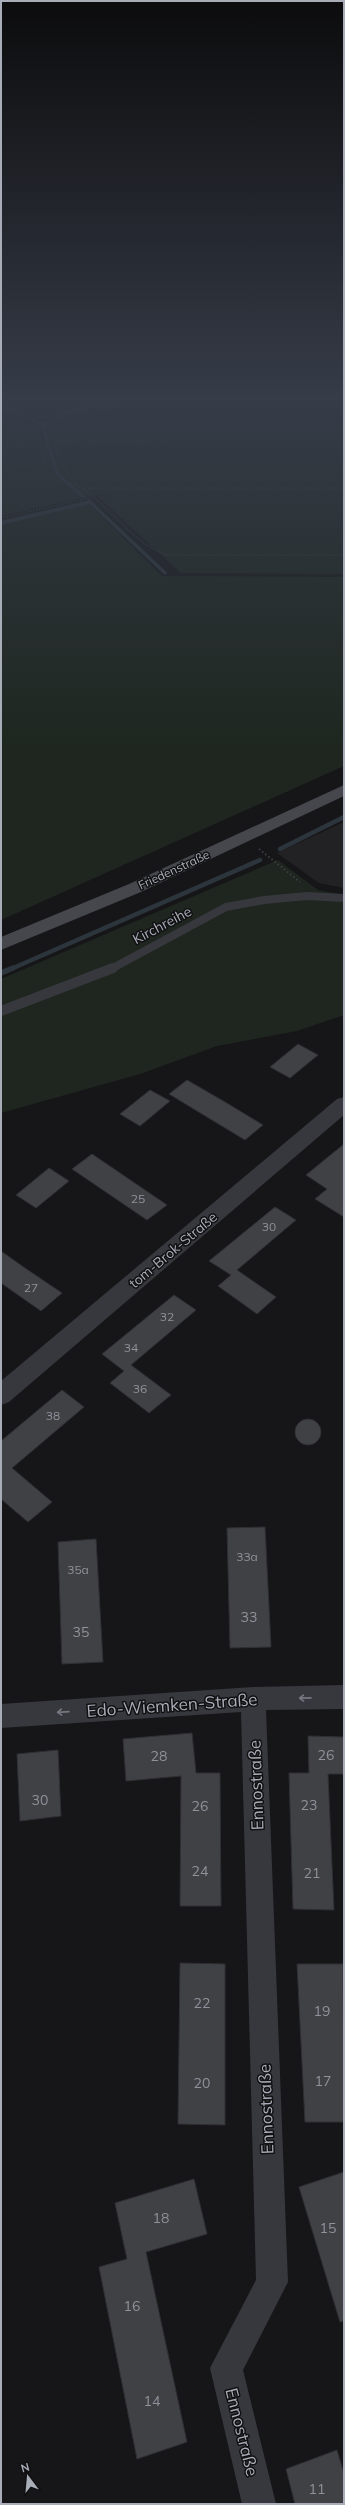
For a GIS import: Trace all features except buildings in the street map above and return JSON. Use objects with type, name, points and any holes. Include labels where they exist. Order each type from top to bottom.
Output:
[{"type":"main road","name":"Friedenstraße","points":[[1,944],[136,888],[344,790]]},
{"type":"street","name":"tom-Brok-Straße","points":[[1,1395],[344,1104]]},
{"type":"street","name":"Edo-Wiemken-Straße","points":[[1,1716],[253,1699],[344,1697]]},
{"type":"street","name":"Ennostraße","points":[[253,1699],[272,2282],[226,2368],[259,2504]]},
{"type":"lane","name":"Kirchreihe","points":[[1,1011],[103,973],[226,907],[264,900],[307,896],[344,898]]},
{"type":"path","points":[[117,518],[152,550],[167,555],[344,555]]},
{"type":"path","points":[[255,846],[304,884],[307,896]]},
{"type":"shaded area","points":[[10,518],[103,518],[162,576],[344,577],[344,766],[1,920],[1,520]]},
{"type":"shaded area","points":[[121,518],[344,518],[344,574],[181,573]]},
{"type":"shaded area","points":[[344,822],[344,888],[319,883],[277,853]]},
{"type":"shaded area","points":[[278,860],[318,890],[344,895],[344,1015],[297,1031],[217,1046],[140,1074],[1,1113],[1,979]]},
{"type":"waterway","points":[[1,523],[23,518]]},
{"type":"waterway","points":[[107,518],[165,573]]},
{"type":"waterway","points":[[280,849],[344,817]]},
{"type":"waterway","points":[[11,969],[260,860]]},
{"type":"waterway","points":[[1,973],[13,968]]}]
